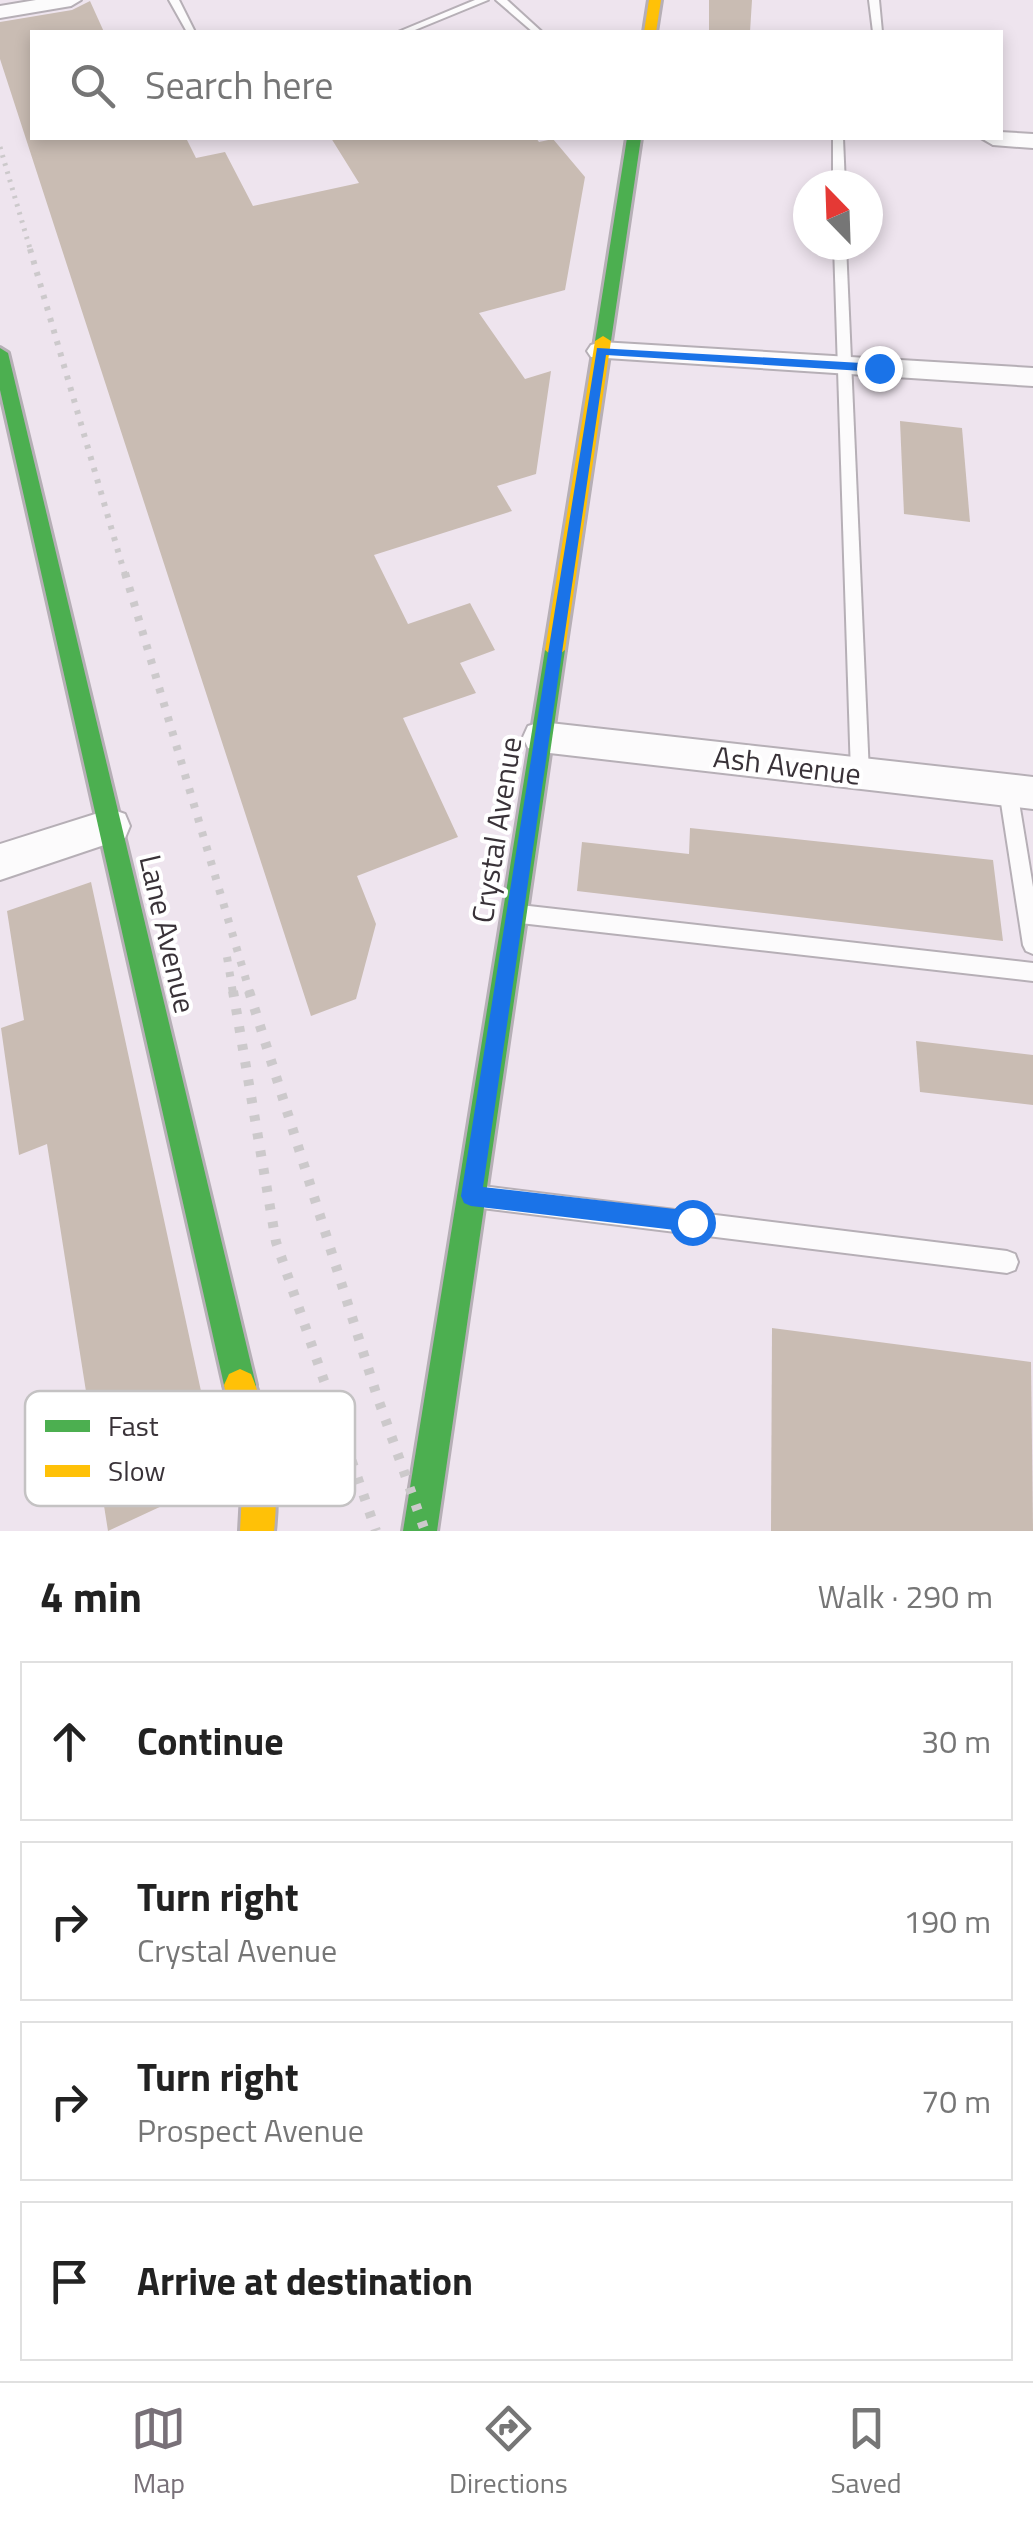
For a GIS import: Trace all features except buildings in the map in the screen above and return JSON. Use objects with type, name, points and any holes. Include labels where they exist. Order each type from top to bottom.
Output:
[{"type":"street","points":[[0,12],[71,0]]},
{"type":"street","points":[[650,30],[656,0]]},
{"type":"street","points":[[1003,138],[1033,140]]},
{"type":"street","name":"Crystal Avenue","points":[[420,1531],[634,140]]},
{"type":"street","points":[[601,351],[1033,377]]},
{"type":"street","name":"Lane Avenue","points":[[0,352],[9,427],[112,826],[242,1391]]},
{"type":"street","name":"Ash Avenue","points":[[542,737],[1020,792]]},
{"type":"street","points":[[0,862],[112,826]]},
{"type":"street","name":"Lane Avenue","points":[[257,1531],[262,1506]]},
{"type":"lane","points":[[174,0],[190,30]]},
{"type":"lane","points":[[408,30],[482,0]]},
{"type":"lane","points":[[501,0],[536,30]]},
{"type":"lane","points":[[874,0],[878,30]]},
{"type":"lane","points":[[838,140],[839,170]]},
{"type":"lane","points":[[840,260],[860,774]]},
{"type":"lane","points":[[1020,792],[1033,946]]},
{"type":"lane","points":[[514,913],[1033,972]]},
{"type":"lane","points":[[471,1196],[1007,1262]]},
{"type":"railway","points":[[0,147],[31,252]]},
{"type":"railway","points":[[30,249],[125,575]]},
{"type":"railway","points":[[125,573],[250,993]]},
{"type":"railway","points":[[227,957],[233,993]]},
{"type":"railway","points":[[233,991],[276,1242],[328,1391]]},
{"type":"railway","points":[[249,991],[376,1393],[425,1531]]},
{"type":"railway","points":[[355,1470],[376,1531]]},
{"type":"traffic: fast","points":[[603,341],[634,140]]},
{"type":"traffic: fast","points":[[0,353],[240,1385]]},
{"type":"traffic: fast","points":[[420,1531],[555,650]]},
{"type":"traffic: slow","points":[[650,30],[655,0]]},
{"type":"traffic: slow","points":[[555,650],[603,341]]},
{"type":"traffic: slow","points":[[240,1385],[241,1391]]},
{"type":"traffic: slow","points":[[257,1531],[260,1506]]},
{"type":"route","points":[[692,1222],[471,1196],[601,351],[879,368]]}]
